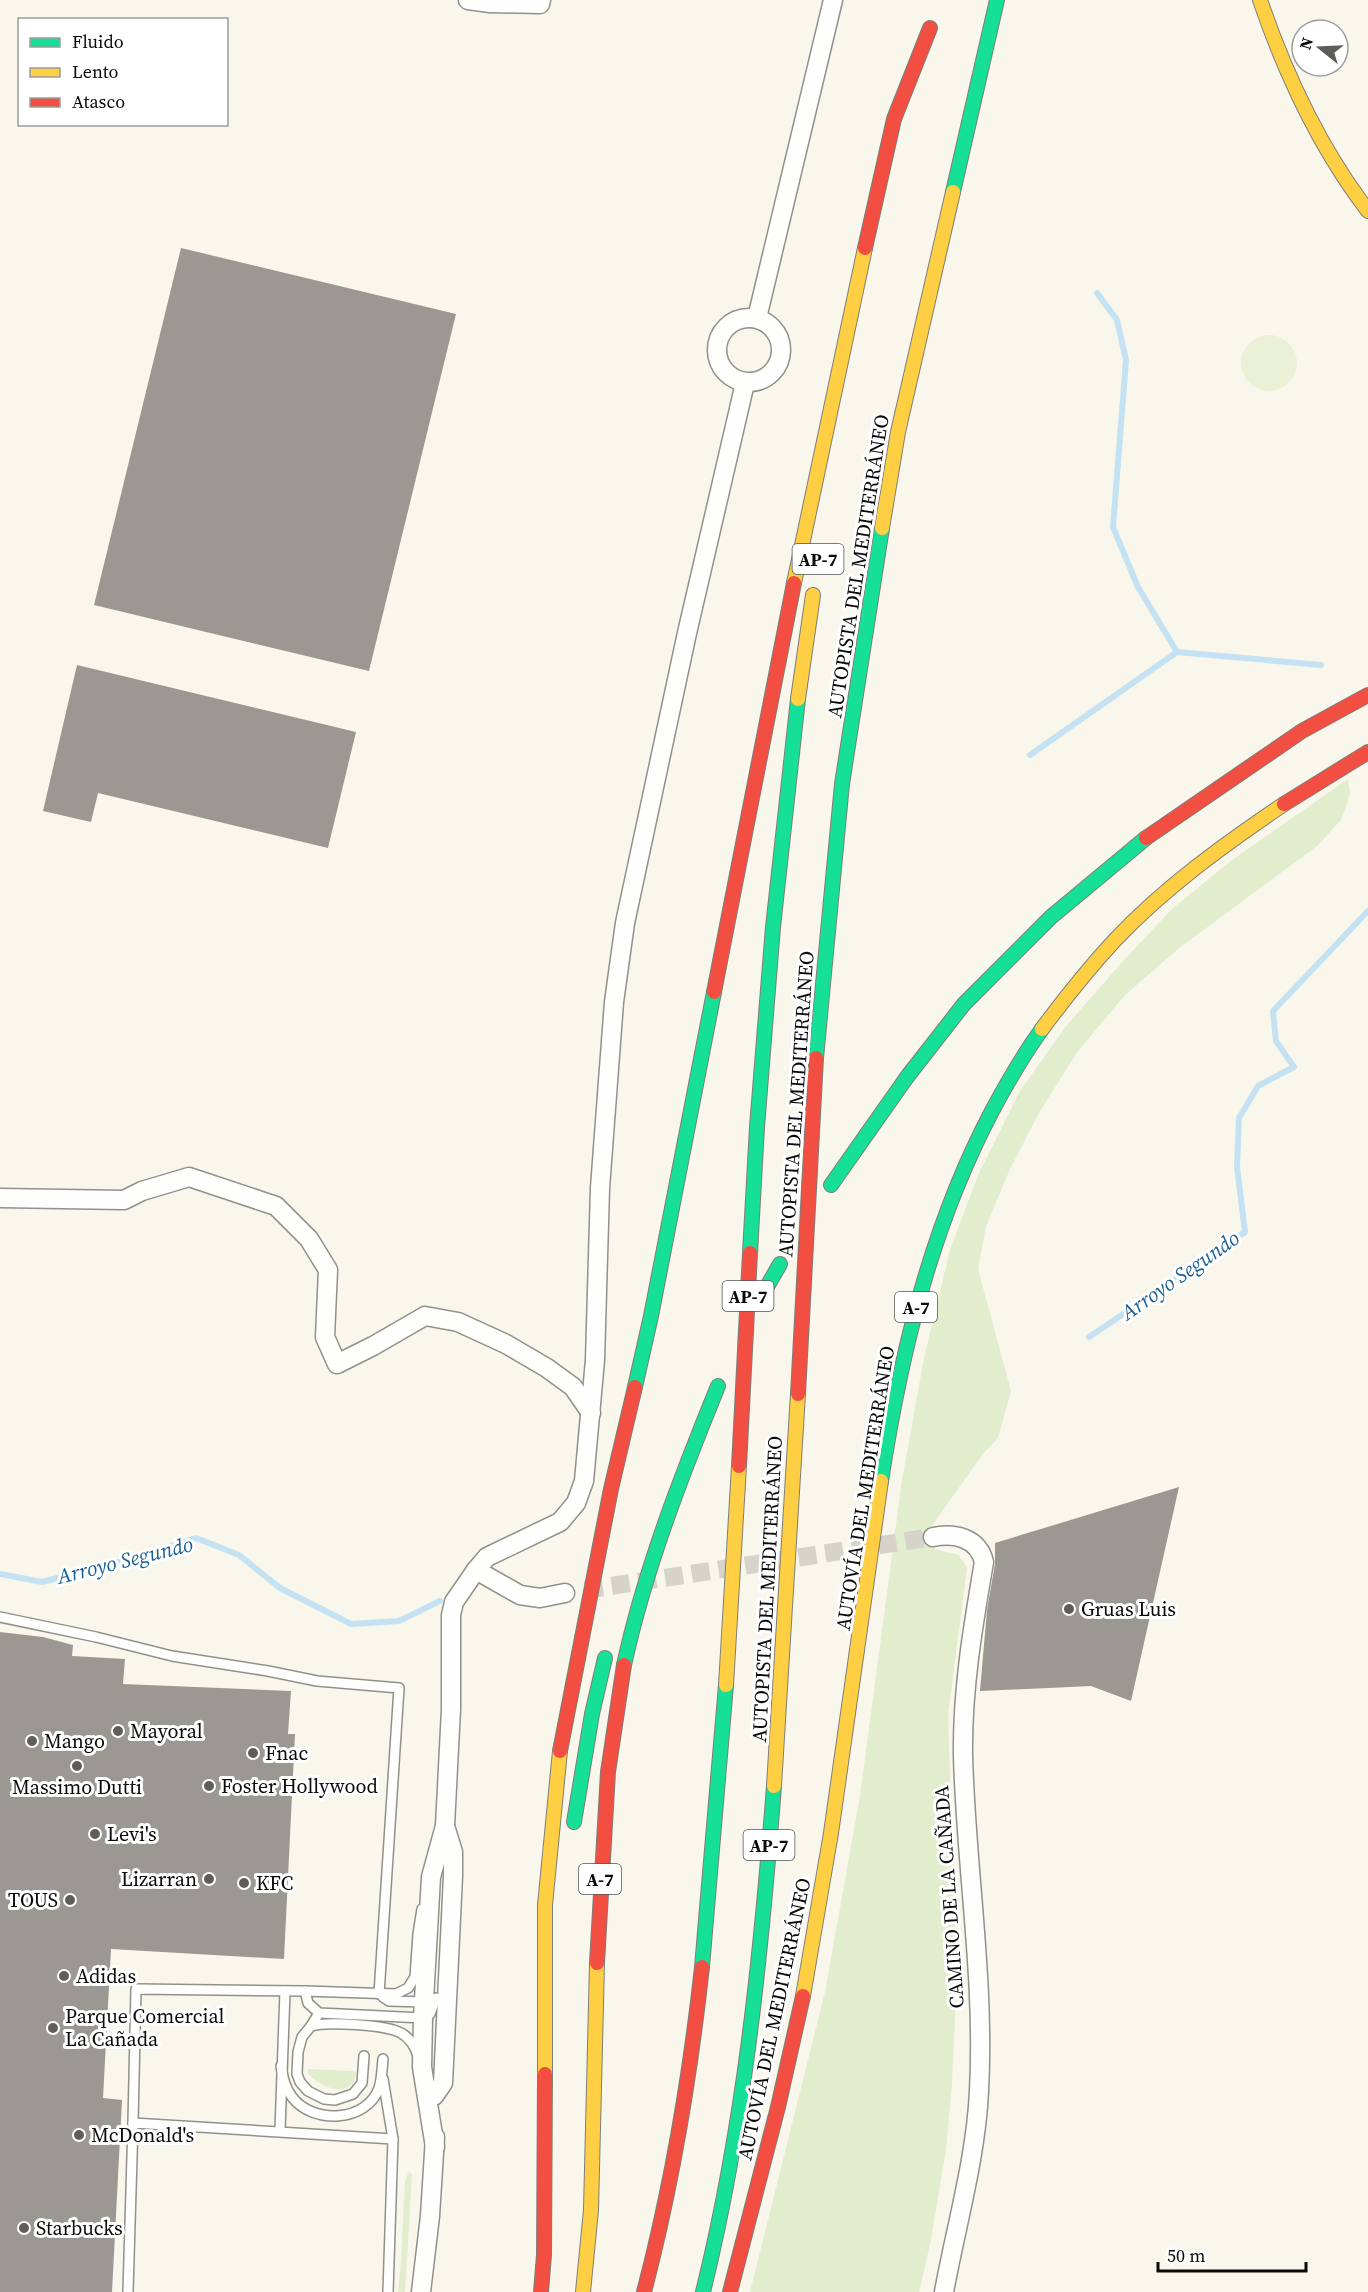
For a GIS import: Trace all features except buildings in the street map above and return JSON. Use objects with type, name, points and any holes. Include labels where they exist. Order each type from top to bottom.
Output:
[{"type":"highway","name":"AUTOPISTA DEL MEDITERRÁNEO","points":[[703,2292],[729,2172],[744,2078],[766,1888],[785,1638],[816,1058],[842,784],[898,432],[998,0]]},
{"type":"highway","points":[[1260,0],[1272,38],[1330,159],[1368,211]]},
{"type":"highway","points":[[541,2292],[544,2254],[545,1905],[561,1740],[611,1489],[651,1317],[779,658],[838,371],[894,119],[932,23],[912,108]]},
{"type":"highway","name":"AUTOPISTA DEL MEDITERRÁNEO","points":[[644,2292],[677,2147],[697,2015],[712,1877],[725,1706],[767,975],[800,680],[815,579]]},
{"type":"highway","points":[[831,1185],[907,1077],[964,1004],[1051,917],[1143,840],[1302,731],[1368,695]]},
{"type":"highway","name":"AUTOVÍA DEL MEDITERRÁNEO","points":[[730,2292],[766,2155],[804,1989],[837,1792],[886,1454],[914,1312],[939,1230],[990,1112],[1023,1057],[1064,999],[1113,944],[1158,899],[1218,850],[1270,813],[1368,752]]},
{"type":"highway","points":[[765,1290],[780,1264]]},
{"type":"highway","name":"A-7","points":[[584,2292],[591,2210],[597,1962],[608,1772],[624,1663],[652,1558],[681,1476],[718,1386]]},
{"type":"highway","points":[[652,1516],[681,1476]]},
{"type":"highway","points":[[572,1840],[575,1807],[592,1714],[609,1644]]},
{"type":"highway","points":[[552,2292],[558,2206]]},
{"type":"street","points":[[468,0],[540,4],[541,0]]},
{"type":"street","points":[[757,318],[833,0]]},
{"type":"street","points":[[740,318],[757,318],[773,328],[780,340],[781,355],[776,369],[764,379],[745,383],[729,377],[722,370],[716,358],[718,338],[725,327],[740,318]]},
{"type":"street","points":[[421,2292],[435,2147],[435,2096],[430,2009],[431,1877],[445,1826],[451,1709],[451,1615],[454,1602],[487,1557],[560,1522],[576,1503],[584,1481],[595,1360],[600,1188],[614,1002],[625,923],[687,633],[745,383]]},
{"type":"street","points":[[0,1198],[124,1200],[142,1191],[189,1177],[276,1206],[309,1239],[328,1270],[325,1337],[337,1364],[425,1316],[458,1322],[506,1344],[547,1368],[573,1387],[591,1413]]},
{"type":"street","name":"CAMINO DE LA CAÑADA","points":[[933,1537],[948,1535],[967,1539],[977,1548],[984,1562],[967,1666],[963,1754],[980,1996],[979,2091],[971,2151],[944,2292]]},
{"type":"street","points":[[476,1570],[520,1595],[540,1598],[565,1593]]},
{"type":"street","points":[[435,2096],[442,2083],[453,1876],[453,1852],[445,1826]]},
{"type":"street","points":[[435,2147],[422,2067],[442,1899],[437,1856]]},
{"type":"lane","points":[[0,1617],[172,1656],[317,1681],[399,1688],[379,1994]]},
{"type":"lane","points":[[128,2292],[136,1989],[400,1993],[414,1981],[419,1926],[431,1877]]},
{"type":"lane","points":[[280,2130],[285,1991]]},
{"type":"lane","points":[[305,1991],[308,2003],[319,2013],[346,2014],[430,2009]]},
{"type":"lane","points":[[379,1994],[389,2001],[430,2009]]},
{"type":"lane","points":[[319,2013],[304,2033],[300,2043],[297,2074],[304,2088],[315,2096],[335,2100],[353,2094],[362,2083],[364,2056]]},
{"type":"lane","points":[[346,2014],[362,2026]]},
{"type":"lane","points":[[311,2026],[321,2024],[391,2028],[404,2034],[416,2049],[422,2067]]},
{"type":"lane","points":[[281,2066],[285,2084],[293,2099],[306,2109],[321,2115],[337,2116],[355,2113],[368,2104],[379,2089],[382,2059]]},
{"type":"lane","points":[[382,2073],[391,2116],[393,2139],[388,2292]]},
{"type":"lane","points":[[133,2123],[280,2130],[393,2139]]},
{"type":"green space","points":[[1269,335],[1280,337],[1289,343],[1295,352],[1297,363],[1295,374],[1289,383],[1280,389],[1269,391],[1258,389],[1249,383],[1243,374],[1241,363],[1243,352],[1249,343],[1258,337]]},
{"type":"green space","points":[[1348,779],[1350,794],[1341,820],[1317,846],[1178,949],[1125,995],[1078,1051],[1040,1111],[1010,1169],[986,1226],[978,1269],[1011,1391],[998,1438],[982,1455],[929,1530],[934,1549],[959,1555],[967,1568],[948,1716],[956,1994],[952,2083],[946,2150],[931,2240],[919,2292],[750,2292],[825,1992],[860,1796],[902,1480],[924,1358],[950,1250],[979,1173],[1020,1091],[1067,1025],[1123,961],[1172,909],[1232,860]]},
{"type":"green space","points":[[308,2069],[356,2073],[353,2082],[348,2087],[335,2089],[313,2079],[308,2074]]},
{"type":"green space","points":[[409,2171],[412,2175],[405,2292],[398,2292],[405,2181]]},
{"type":"waterway","points":[[1097,293],[1117,320],[1126,360],[1113,527],[1138,587],[1177,652],[1321,665]]},
{"type":"waterway","points":[[1030,755],[1177,652]]},
{"type":"waterway","name":"Arroyo Segundo","points":[[1089,1337],[1245,1232],[1237,1167],[1239,1118],[1258,1086],[1294,1067],[1276,1041],[1273,1011],[1368,911]]},
{"type":"waterway","name":"Arroyo Segundo","points":[[0,1574],[42,1582],[119,1562],[196,1538],[239,1555],[280,1588],[351,1624],[399,1621],[440,1601]]},
{"type":"tunnel","points":[[585,1590],[933,1537]]},
{"type":"traffic: fast","points":[[953,192],[997,0]]},
{"type":"traffic: fast","points":[[816,1058],[842,784],[882,528]]},
{"type":"traffic: fast","points":[[757,1127],[773,927],[798,699]]},
{"type":"traffic: fast","points":[[831,1185],[907,1077],[964,1004],[1051,917],[1146,838]]},
{"type":"traffic: fast","points":[[635,1387],[714,992]]},
{"type":"traffic: fast","points":[[881,1481],[898,1385],[935,1245],[971,1155],[992,1111],[1042,1029]]},
{"type":"traffic: fast","points":[[750,1253],[757,1127]]},
{"type":"traffic: fast","points":[[765,1290],[780,1264]]},
{"type":"traffic: fast","points":[[624,1665],[653,1559],[718,1386]]},
{"type":"traffic: fast","points":[[574,1822],[592,1714],[605,1658]]},
{"type":"traffic: fast","points":[[702,1967],[726,1685]]},
{"type":"traffic: fast","points":[[703,2292],[730,2167],[749,2040],[774,1786]]},
{"type":"traffic: slow","points":[[1260,0],[1305,110],[1334,162],[1368,211]]},
{"type":"traffic: slow","points":[[882,528],[898,432],[953,192]]},
{"type":"traffic: slow","points":[[794,583],[865,248]]},
{"type":"traffic: slow","points":[[798,699],[813,595]]},
{"type":"traffic: slow","points":[[1042,1029],[1115,940],[1154,902],[1196,867],[1284,804]]},
{"type":"traffic: slow","points":[[774,1786],[798,1394]]},
{"type":"traffic: slow","points":[[726,1685],[739,1466]]},
{"type":"traffic: slow","points":[[803,1996],[831,1833],[881,1481]]},
{"type":"traffic: slow","points":[[545,2074],[545,1905],[560,1751]]},
{"type":"traffic: slow","points":[[583,2292],[591,2210],[597,1963]]},
{"type":"traffic: jam","points":[[865,248],[894,119],[930,28]]},
{"type":"traffic: jam","points":[[714,992],[794,583]]},
{"type":"traffic: jam","points":[[1146,838],[1302,731],[1368,695]]},
{"type":"traffic: jam","points":[[1284,804],[1368,752]]},
{"type":"traffic: jam","points":[[798,1394],[816,1058]]},
{"type":"traffic: jam","points":[[739,1466],[750,1253]]},
{"type":"traffic: jam","points":[[560,1751],[611,1489],[635,1387]]},
{"type":"traffic: jam","points":[[597,1963],[608,1772],[624,1665]]},
{"type":"traffic: jam","points":[[644,2292],[679,2131],[702,1967]]},
{"type":"traffic: jam","points":[[730,2292],[778,2107],[803,1996]]},
{"type":"traffic: jam","points":[[541,2292],[544,2255],[545,2074]]},
{"type":"place","name":"Gruas Luis","points":[[1069,1609]]},
{"type":"place","name":"Mayoral","points":[[118,1731]]},
{"type":"place","name":"Mango","points":[[32,1741]]},
{"type":"place","name":"Fnac","points":[[253,1753]]},
{"type":"place","name":"Massimo Dutti","points":[[77,1766]]},
{"type":"place","name":"Foster Hollywood","points":[[209,1786]]},
{"type":"place","name":"Levi's","points":[[95,1834]]},
{"type":"place","name":"Lizarran","points":[[209,1879]]},
{"type":"place","name":"KFC","points":[[244,1883]]},
{"type":"place","name":"TOUS","points":[[70,1900]]},
{"type":"place","name":"Adidas","points":[[64,1976]]},
{"type":"place","name":"Parque Comercial La Cañada","points":[[53,2028]]},
{"type":"place","name":"McDonald's","points":[[79,2135]]},
{"type":"place","name":"Starbucks","points":[[24,2228]]}]
